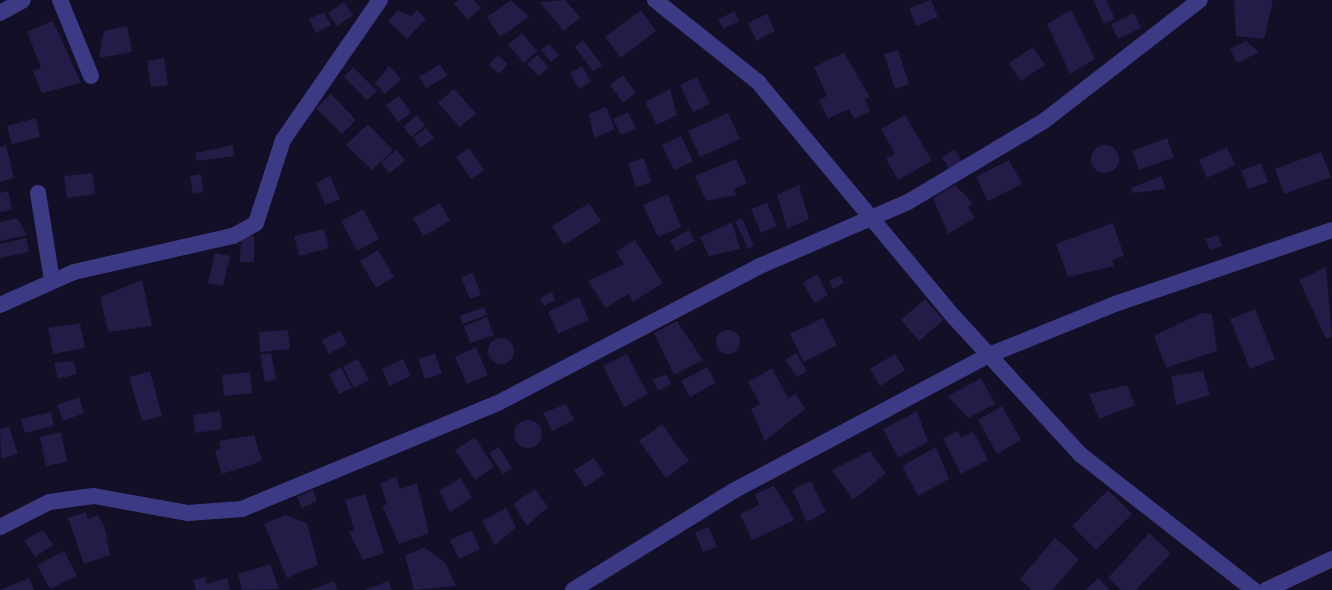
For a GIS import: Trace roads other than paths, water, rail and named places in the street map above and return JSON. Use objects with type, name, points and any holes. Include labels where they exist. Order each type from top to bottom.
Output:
[{"type":"street","points":[[0,13],[23,0]]},
{"type":"street","points":[[60,0],[91,76]]},
{"type":"street","points":[[0,305],[52,280],[187,241],[233,236],[256,223],[283,140],[380,0]]},
{"type":"street","points":[[654,0],[758,82],[872,221],[989,355],[1110,481],[1255,590]]},
{"type":"street","points":[[0,527],[49,502],[94,496],[188,513],[242,509],[496,404],[760,266],[872,221],[1044,121],[1200,0]]},
{"type":"street","points":[[37,193],[52,280]]},
{"type":"street","points":[[575,590],[735,490],[989,355],[1118,303],[1332,230]]},
{"type":"street","points":[[1266,590],[1332,559]]}]
